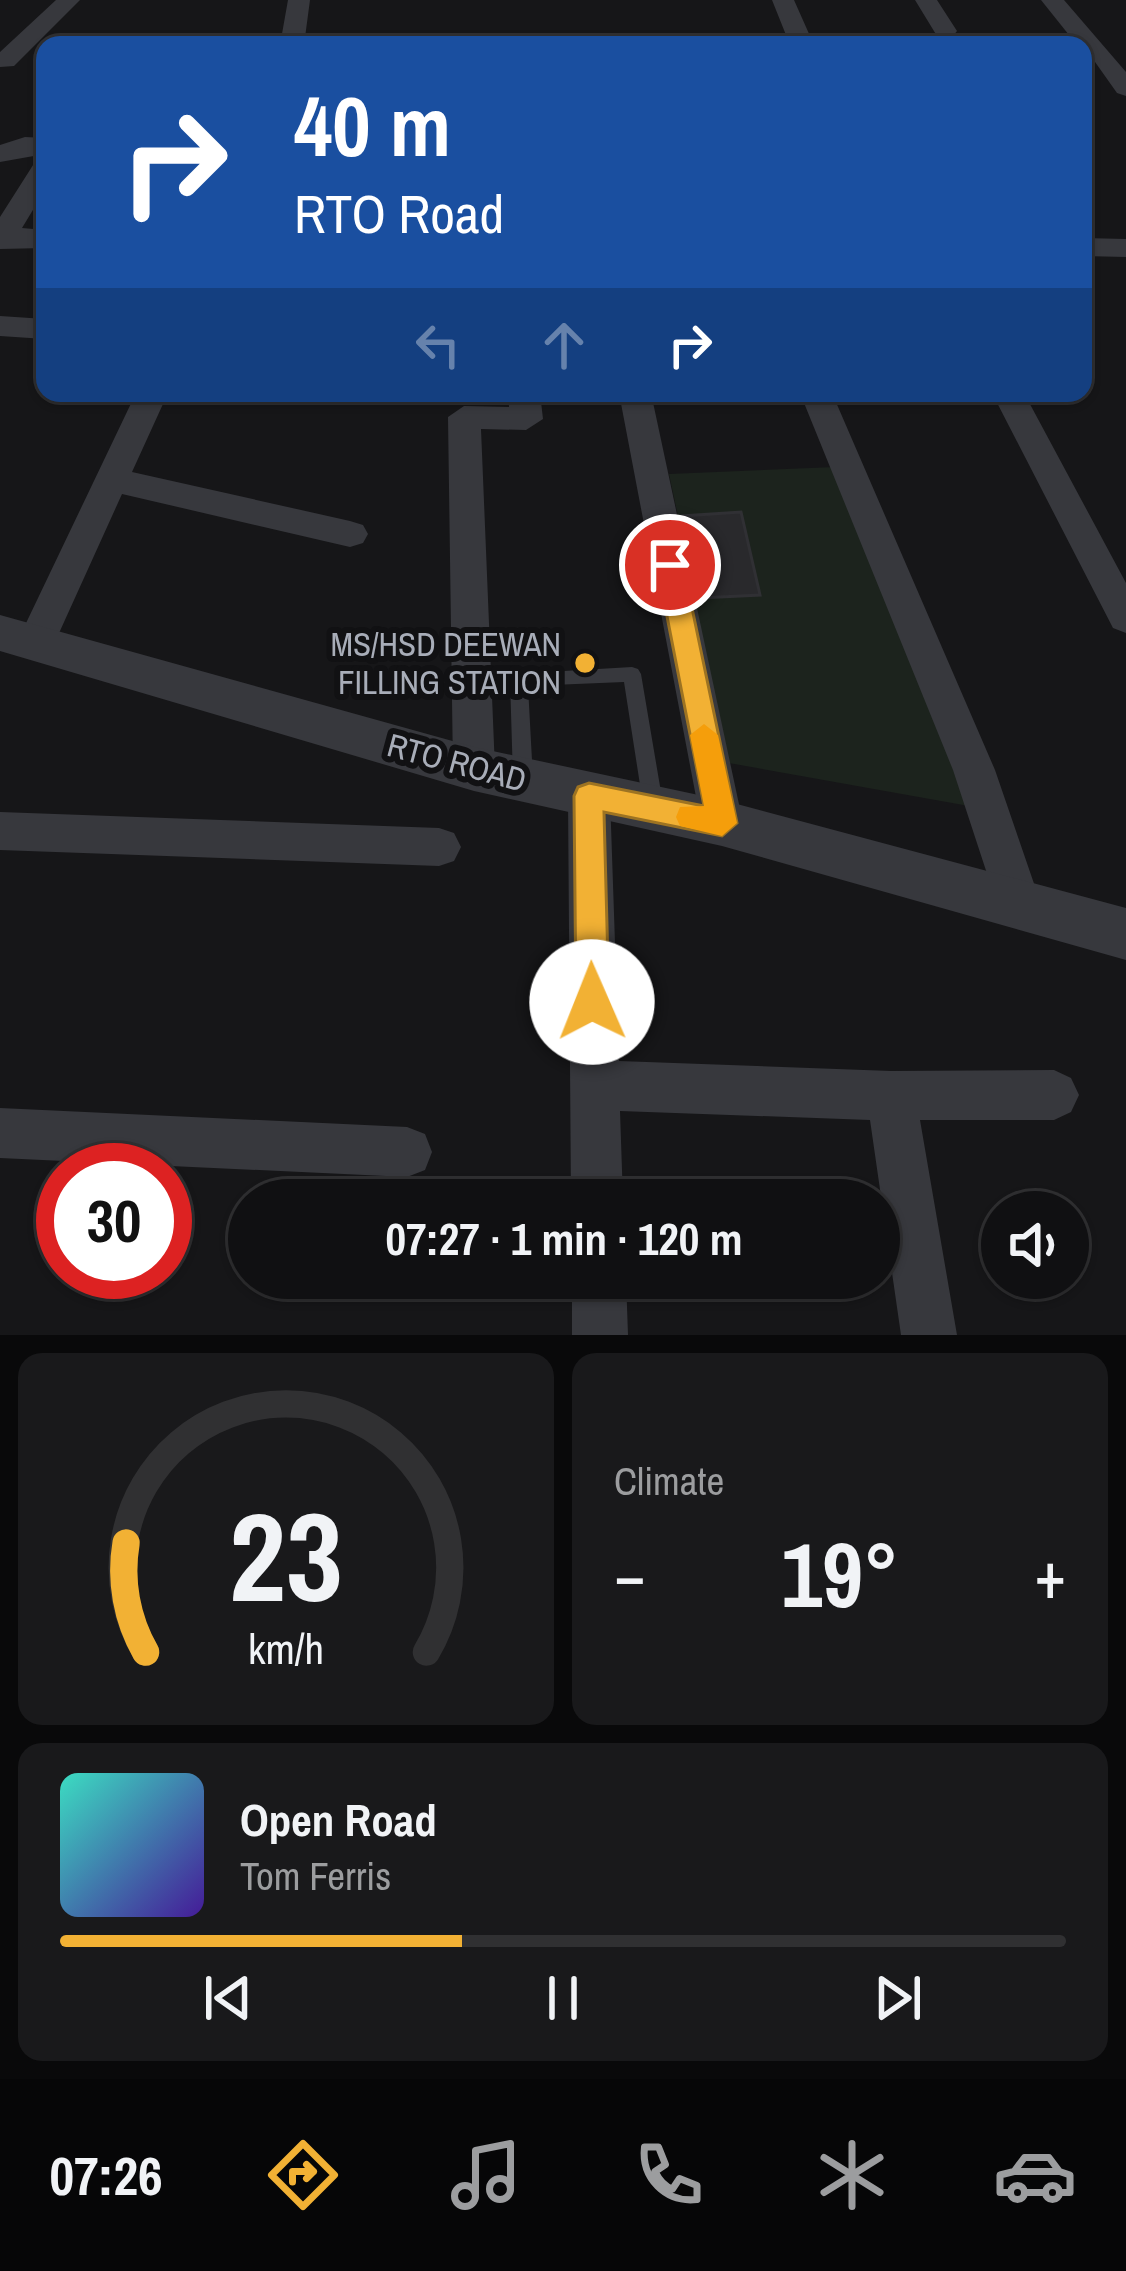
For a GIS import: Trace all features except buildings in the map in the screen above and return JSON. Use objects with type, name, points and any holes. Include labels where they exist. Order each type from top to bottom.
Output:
[{"type":"street","points":[[5,61],[69,0]]},
{"type":"street","points":[[293,36],[299,0]]},
{"type":"street","points":[[783,0],[798,36]]},
{"type":"street","points":[[926,0],[945,32]]},
{"type":"street","points":[[1052,0],[1082,36]]},
{"type":"street","points":[[1092,48],[1126,88]]},
{"type":"street","points":[[0,154],[36,146]]},
{"type":"street","points":[[36,182],[2,237],[36,239]]},
{"type":"street","points":[[1092,247],[1126,248]]},
{"type":"street","points":[[0,326],[36,328]]},
{"type":"street","points":[[18,637],[115,480],[148,402]]},
{"type":"street","points":[[474,769],[464,417],[526,419],[525,402]]},
{"type":"street","points":[[637,402],[722,823]]},
{"type":"street","points":[[821,402],[974,770],[1018,901]]},
{"type":"street","points":[[1013,402],[1126,618]]},
{"type":"street","points":[[115,480],[350,534]]},
{"type":"street","name":"RTO ROAD","points":[[18,637],[474,769],[722,823],[1126,934]]},
{"type":"street","points":[[589,796],[596,1179]]},
{"type":"street","points":[[0,831],[439,848]]},
{"type":"street","points":[[593,1084],[891,1096],[1054,1095]]},
{"type":"street","points":[[891,1096],[929,1335]]},
{"type":"street","points":[[0,1133],[407,1152]]},
{"type":"street","points":[[599,1299],[600,1335]]},
{"type":"lane","points":[[523,781],[519,680],[632,674],[654,809]]},
{"type":"shaded area","points":[[835,467],[969,806],[729,763],[694,599],[760,594],[741,513],[678,516],[669,474]]},
{"type":"slow traffic","points":[[691,817],[722,823],[704,735]]},
{"type":"place","name":"MS/HSD DEEWAN FILLING STATION","points":[[585,663]]},
{"type":"route","points":[[592,1002],[589,796],[722,823],[670,565]]}]
